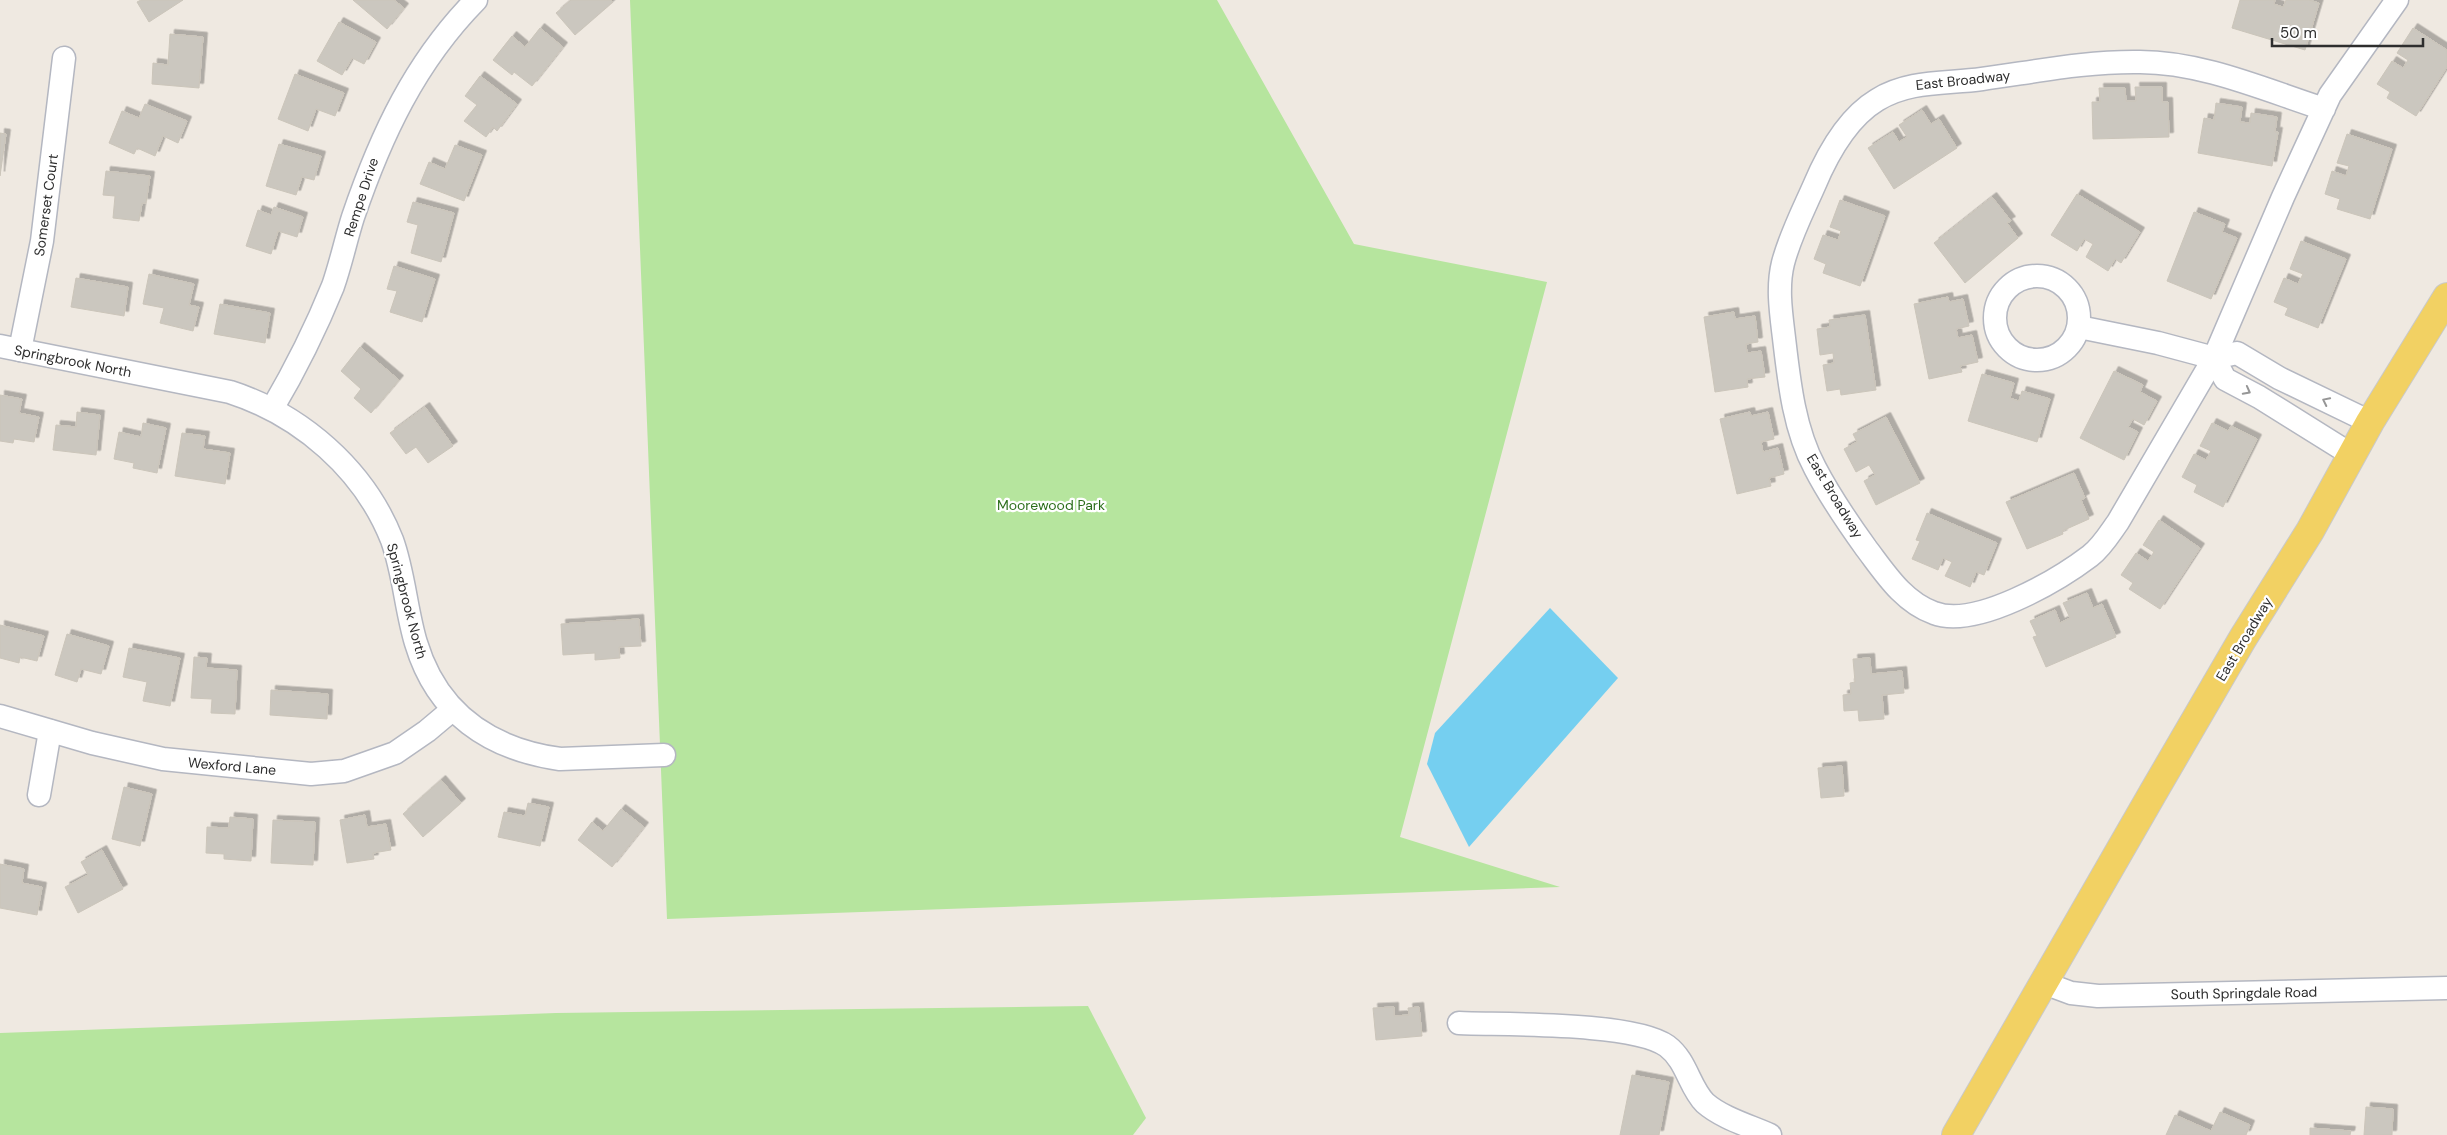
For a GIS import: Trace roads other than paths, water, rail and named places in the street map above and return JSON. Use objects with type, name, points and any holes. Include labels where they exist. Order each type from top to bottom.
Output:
[{"type":"main road","name":"East Broadway","points":[[1956,1135],[2238,647],[2310,530],[2370,422],[2447,297]]},
{"type":"street","name":"Rempe Drive","points":[[272,409],[288,381],[332,288],[378,146],[422,66],[451,25],[476,0]]},
{"type":"street","name":"East Broadway","points":[[2324,109],[2229,78],[2177,65],[2140,62],[2073,66],[1978,80],[1912,85],[1876,100],[1846,129],[1820,172],[1792,234],[1784,262],[1780,280],[1788,374],[1797,417],[1814,466],[1856,534],[1890,579],[1910,600],[1941,616],[1966,616],[2004,605],[2036,589],[2089,556],[2100,546],[2118,522],[2214,358],[2283,197],[2324,109],[2330,95],[2392,1]]},
{"type":"street","name":"Somerset Court","points":[[10,348],[42,241],[64,58]]},
{"type":"street","points":[[2079,327],[2158,343],[2214,358],[2237,352],[2279,378],[2370,422]]},
{"type":"street","name":"Springbrook North","points":[[10,348],[230,392],[258,401],[272,409],[339,458],[356,476],[371,500],[392,540],[419,650],[439,695],[452,710],[491,737],[515,748],[544,757],[560,759],[664,755]]},
{"type":"street","points":[[2214,358],[2225,379],[2259,397],[2352,455]]},
{"type":"street","name":"Wexford Lane","points":[[0,716],[130,752],[180,762],[325,774],[360,767],[395,753],[427,731],[452,710]]},
{"type":"street","points":[[39,795],[50,731]]},
{"type":"street","name":"South Springdale Road","points":[[2044,983],[2071,993],[2098,996],[2447,988]]},
{"type":"street","points":[[1459,1023],[1615,1030],[1643,1036],[1666,1046],[1684,1065],[1704,1102],[1719,1112],[1770,1135]]},
{"type":"water","points":[[1550,608],[1618,678],[1469,847],[1427,764],[1435,733]]},
{"type":"park label","name":"Moorewood Park","points":[[1051,505]]}]
